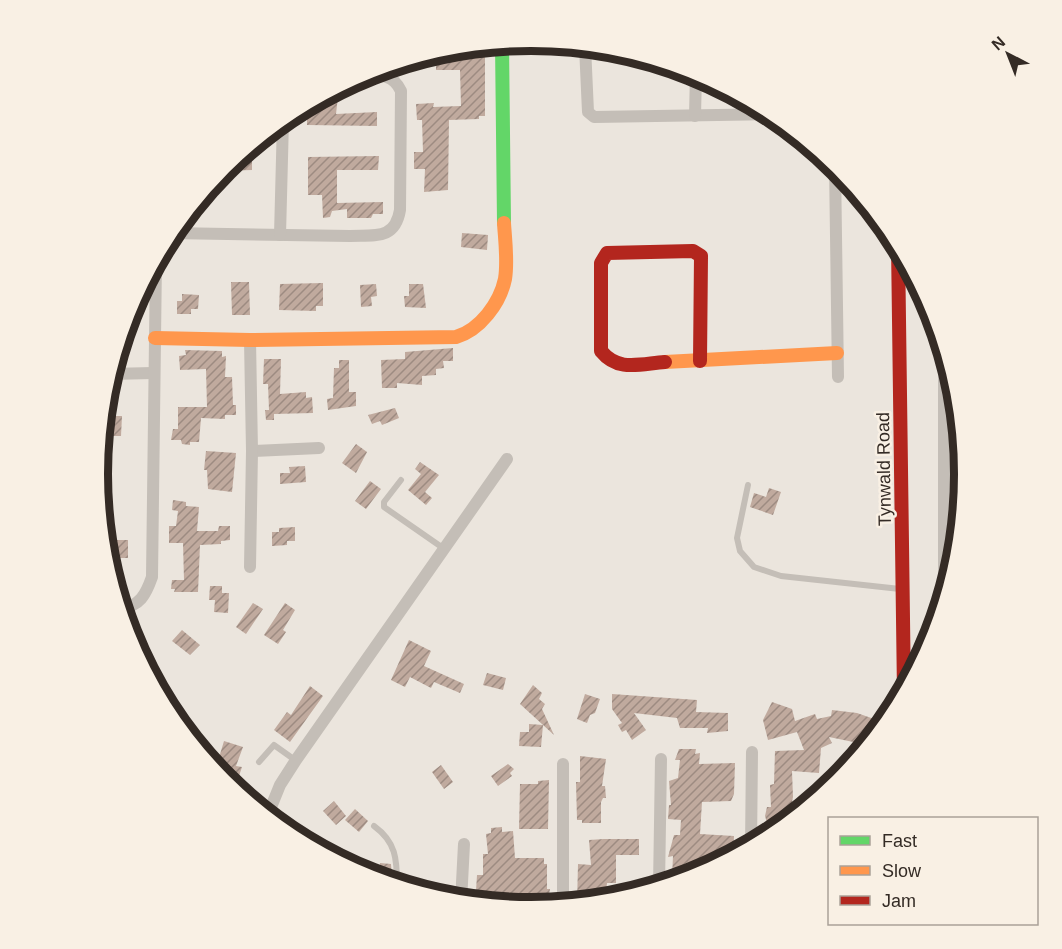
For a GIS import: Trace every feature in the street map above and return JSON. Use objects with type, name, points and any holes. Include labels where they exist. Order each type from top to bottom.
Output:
[{"type":"street","points":[[155,338],[250,340],[456,338],[463,337],[473,329],[496,300],[505,278],[502,52]]},
{"type":"street","points":[[585,55],[587,108],[591,116],[598,118],[754,114]]},
{"type":"street","points":[[183,233],[379,234],[386,233],[397,226],[400,210],[401,91],[398,83],[387,76]]},
{"type":"street","points":[[695,116],[696,84]]},
{"type":"street","points":[[280,235],[283,132]]},
{"type":"street","points":[[835,180],[838,377]]},
{"type":"street","points":[[700,361],[701,256],[693,251],[607,253],[601,262],[601,351],[610,362],[619,365],[700,361],[837,353]]},
{"type":"street","name":"Tynwald Road","points":[[898,263],[904,675]]},
{"type":"street","points":[[128,606],[136,604],[144,595],[152,577],[156,278]]},
{"type":"street","points":[[250,340],[252,451],[250,567]]},
{"type":"street","points":[[120,374],[153,373]]},
{"type":"street","points":[[944,383],[944,566]]},
{"type":"street","points":[[252,451],[319,448]]},
{"type":"street","points":[[270,808],[279,785],[507,459]]},
{"type":"street","points":[[751,836],[752,752]]},
{"type":"street","points":[[659,878],[661,759]]},
{"type":"street","points":[[562,764],[563,897]]},
{"type":"street","points":[[462,892],[464,844]]},
{"type":"lane","points":[[401,480],[384,502],[384,507],[443,548]]},
{"type":"lane","points":[[748,485],[737,538],[740,551],[754,567],[782,576],[903,590]]},
{"type":"lane","points":[[258,762],[274,746],[296,760]]},
{"type":"lane","points":[[374,826],[391,842],[397,856],[397,877]]},
{"type":"building","points":[[485,54],[485,116],[479,116],[479,119],[449,120],[448,190],[424,192],[425,169],[414,169],[414,152],[423,152],[422,120],[417,120],[416,104],[434,103],[433,107],[461,106],[460,70],[436,70],[436,63],[430,63]]},
{"type":"building","points":[[338,98],[336,114],[377,112],[377,126],[307,125],[307,115]]},
{"type":"building","points":[[252,156],[252,170],[237,170]]},
{"type":"building","points":[[379,156],[378,170],[337,170],[337,203],[383,202],[383,214],[373,214],[371,218],[347,218],[347,209],[332,211],[330,217],[323,218],[322,195],[308,195],[308,157]]},
{"type":"building","points":[[462,233],[488,235],[487,250],[461,247]]},
{"type":"building","points":[[231,282],[249,282],[250,315],[232,315]]},
{"type":"building","points":[[323,283],[323,306],[316,306],[316,311],[279,310],[280,284]]},
{"type":"building","points":[[376,284],[377,296],[371,297],[372,306],[361,307],[360,285]]},
{"type":"building","points":[[409,284],[423,284],[426,308],[405,307],[404,296],[409,296]]},
{"type":"building","points":[[182,294],[199,295],[198,309],[191,309],[191,314],[177,314],[177,301],[182,301]]},
{"type":"building","points":[[453,348],[453,361],[443,361],[444,368],[436,369],[436,375],[422,376],[422,385],[397,383],[397,388],[382,388],[381,360],[405,359],[405,352]]},
{"type":"building","points":[[185,350],[222,351],[222,357],[226,356],[225,377],[232,377],[233,405],[236,405],[236,415],[225,415],[225,419],[201,418],[199,442],[190,442],[190,445],[182,444],[181,440],[171,440],[173,429],[178,429],[178,407],[207,407],[206,369],[180,370],[179,356],[186,355]]},
{"type":"building","points":[[264,359],[281,359],[280,394],[306,392],[306,398],[312,397],[313,413],[274,414],[274,420],[266,420],[265,410],[269,410],[268,384],[263,384]]},
{"type":"building","points":[[339,360],[349,360],[349,392],[356,392],[356,406],[328,410],[327,399],[333,398],[334,368],[339,368]]},
{"type":"building","points":[[395,408],[399,418],[382,425],[380,421],[372,424],[368,415]]},
{"type":"building","points":[[112,416],[122,416],[121,436],[109,436]]},
{"type":"building","points":[[356,444],[367,452],[356,473],[342,463]]},
{"type":"building","points":[[206,451],[236,453],[232,492],[208,489],[207,470],[204,470]]},
{"type":"building","points":[[420,462],[439,475],[425,492],[432,498],[426,505],[408,490],[421,474],[415,469]]},
{"type":"building","points":[[305,466],[306,482],[280,484],[280,473],[290,473],[289,467]]},
{"type":"building","points":[[370,481],[381,489],[366,509],[355,501]]},
{"type":"building","points":[[769,488],[781,492],[773,515],[750,507],[754,493],[766,497]]},
{"type":"building","points":[[173,500],[186,502],[186,506],[199,507],[197,531],[218,531],[219,526],[230,526],[230,540],[221,541],[221,544],[200,545],[198,592],[174,592],[175,589],[171,589],[172,580],[184,580],[183,543],[169,543],[169,526],[176,526],[178,511],[172,510]]},
{"type":"building","points":[[295,527],[295,541],[287,541],[287,545],[272,546],[272,532],[279,532],[279,528]]},
{"type":"building","points":[[113,540],[128,540],[128,558],[116,558]]},
{"type":"building","points":[[210,586],[222,586],[222,593],[229,593],[228,613],[214,612],[215,600],[209,600]]},
{"type":"building","points":[[253,603],[263,609],[246,634],[236,627]]},
{"type":"building","points":[[285,603],[295,610],[278,644],[264,635]]},
{"type":"building","points":[[182,630],[200,645],[190,655],[172,641]]},
{"type":"building","points":[[409,640],[431,651],[424,666],[464,684],[460,693],[434,682],[431,688],[410,677],[405,687],[391,680]]},
{"type":"building","points":[[487,673],[506,678],[503,690],[483,685]]},
{"type":"building","points":[[533,685],[542,693],[539,699],[545,704],[542,709],[554,735],[520,704]]},
{"type":"building","points":[[310,686],[323,696],[290,742],[274,730],[287,712],[291,715]]},
{"type":"building","points":[[585,694],[600,699],[595,713],[590,715],[587,723],[577,719]]},
{"type":"building","points":[[612,694],[697,700],[696,712],[728,713],[728,731],[707,733],[708,728],[680,728],[677,718],[634,713],[646,730],[632,740],[626,730],[622,732],[618,725],[622,723],[612,709]]},
{"type":"building","points":[[772,702],[792,709],[795,721],[815,714],[817,719],[831,716],[832,710],[857,713],[876,720],[858,743],[829,737],[832,743],[821,748],[819,773],[792,771],[793,797],[791,809],[768,826],[765,816],[767,807],[771,807],[770,785],[774,784],[775,751],[804,750],[797,732],[768,740],[763,720]]},
{"type":"building","points":[[529,724],[543,725],[541,747],[519,746],[520,732],[529,732]]},
{"type":"building","points":[[224,741],[243,747],[236,766],[242,767],[238,780],[232,774],[218,760]]},
{"type":"building","points":[[679,749],[696,749],[695,754],[700,753],[699,764],[735,763],[734,794],[731,801],[702,802],[700,834],[734,836],[734,846],[672,874],[673,856],[668,857],[674,835],[680,835],[681,820],[668,819],[669,805],[671,805],[669,781],[678,778],[680,760],[675,760]]},
{"type":"building","points":[[580,756],[606,759],[602,786],[605,786],[606,798],[603,798],[601,802],[601,823],[582,823],[582,820],[577,820],[576,782],[580,782]]},
{"type":"building","points":[[508,764],[514,769],[510,773],[512,776],[498,786],[491,776]]},
{"type":"building","points":[[441,765],[453,782],[444,789],[432,772]]},
{"type":"building","points":[[549,780],[548,829],[519,829],[520,784],[538,784],[538,781]]},
{"type":"building","points":[[334,801],[346,816],[336,825],[323,811]]},
{"type":"building","points":[[355,809],[368,821],[359,832],[345,820]]},
{"type":"building","points":[[502,827],[502,832],[513,831],[515,858],[544,858],[544,864],[547,864],[547,889],[550,889],[549,897],[519,898],[519,893],[480,894],[480,891],[476,891],[477,875],[483,875],[483,854],[488,854],[486,834],[491,833],[491,828]]},
{"type":"building","points":[[639,839],[639,855],[616,855],[616,883],[607,883],[606,891],[577,895],[578,864],[591,865],[589,840]]},
{"type":"building","points":[[380,863],[391,864],[392,875],[380,870]]},
{"type":"traffic: fast","points":[[502,52],[504,223]]},
{"type":"traffic: slow","points":[[155,338],[250,340],[456,337],[481,322],[499,297],[506,272],[504,223]]},
{"type":"traffic: slow","points":[[665,362],[837,353]]},
{"type":"traffic: jam","points":[[665,362],[622,364],[608,358],[601,351],[601,263],[607,253],[693,251],[701,256],[700,361]]},
{"type":"traffic: jam","points":[[898,263],[904,675]]}]
